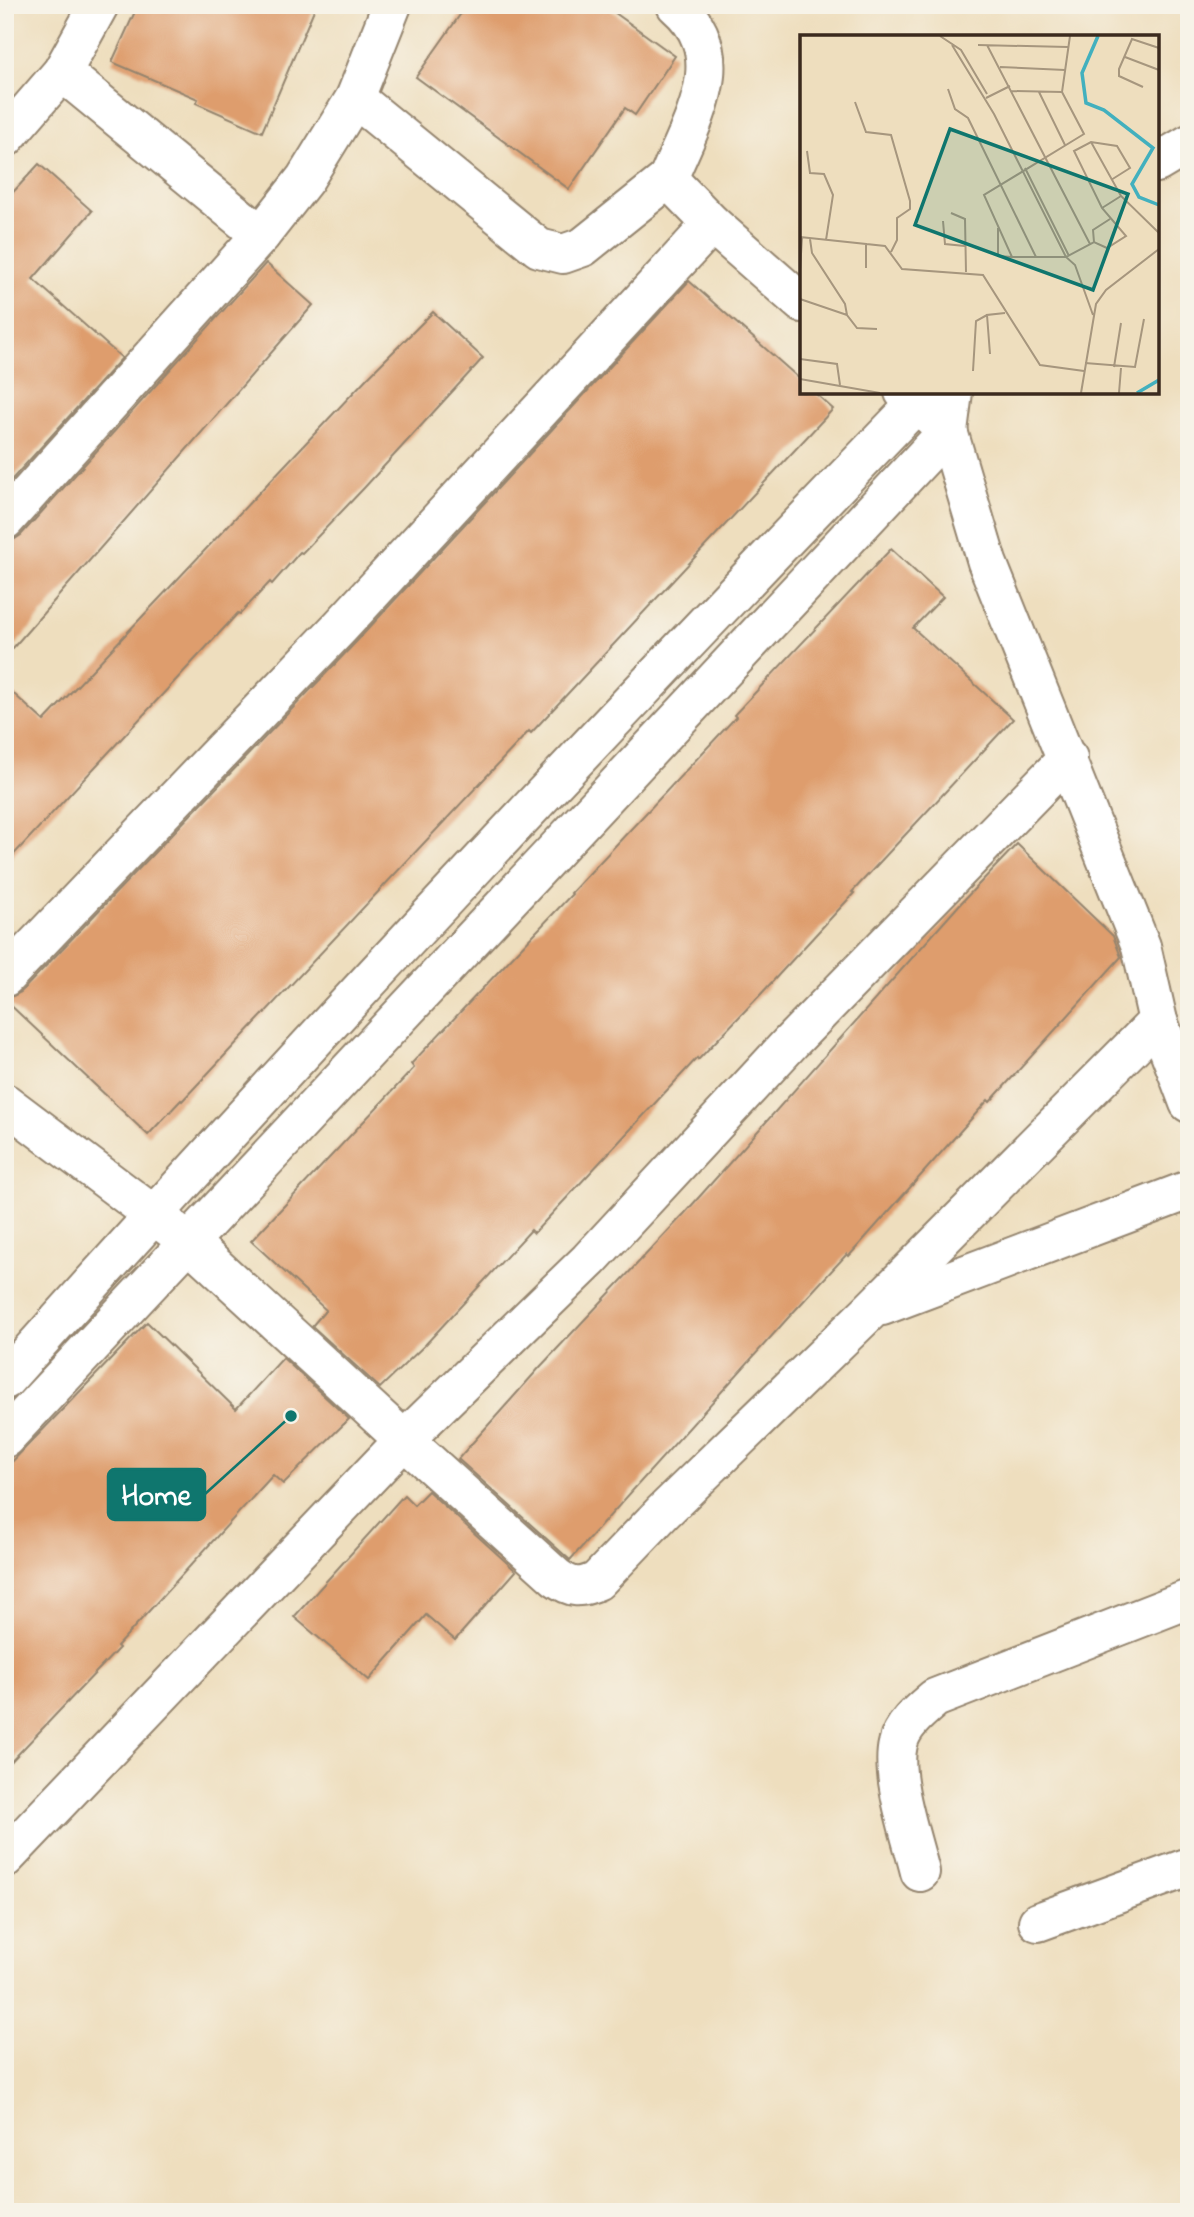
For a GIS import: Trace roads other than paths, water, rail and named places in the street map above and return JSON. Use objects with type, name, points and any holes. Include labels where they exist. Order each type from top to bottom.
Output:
[{"type":"street","points":[[5,138],[62,72],[99,5]]},
{"type":"street","points":[[5,520],[261,234],[305,179],[355,98],[391,5]]},
{"type":"street","points":[[355,98],[539,248],[563,254],[583,247],[668,179],[706,84],[707,60],[701,38],[686,14],[676,5]]},
{"type":"street","points":[[62,72],[261,234]]},
{"type":"street","points":[[1159,162],[1189,144]]},
{"type":"street","points":[[668,179],[712,224],[800,301]]},
{"type":"street","points":[[5,977],[341,626],[712,224]]},
{"type":"street","points":[[5,1438],[675,726],[948,431],[953,394]]},
{"type":"street","points":[[5,1380],[153,1215],[638,692],[919,396],[948,431],[987,562],[1068,758],[1141,946],[1158,1021],[1189,1103]]},
{"type":"street","points":[[5,1858],[404,1440],[589,1260],[793,1041],[1068,758]]},
{"type":"street","points":[[387,963],[421,993]]},
{"type":"street","points":[[5,1103],[188,1241],[556,1577],[570,1587],[583,1587],[597,1581],[663,1512],[871,1310],[1158,1021]]},
{"type":"street","points":[[871,1310],[1189,1190]]},
{"type":"street","points":[[920,1872],[896,1772],[898,1742],[913,1718],[935,1698],[1189,1599]]},
{"type":"street","points":[[1038,1922],[1189,1867]]},
{"type":"place","name":"Home","points":[[291,1416]]}]
